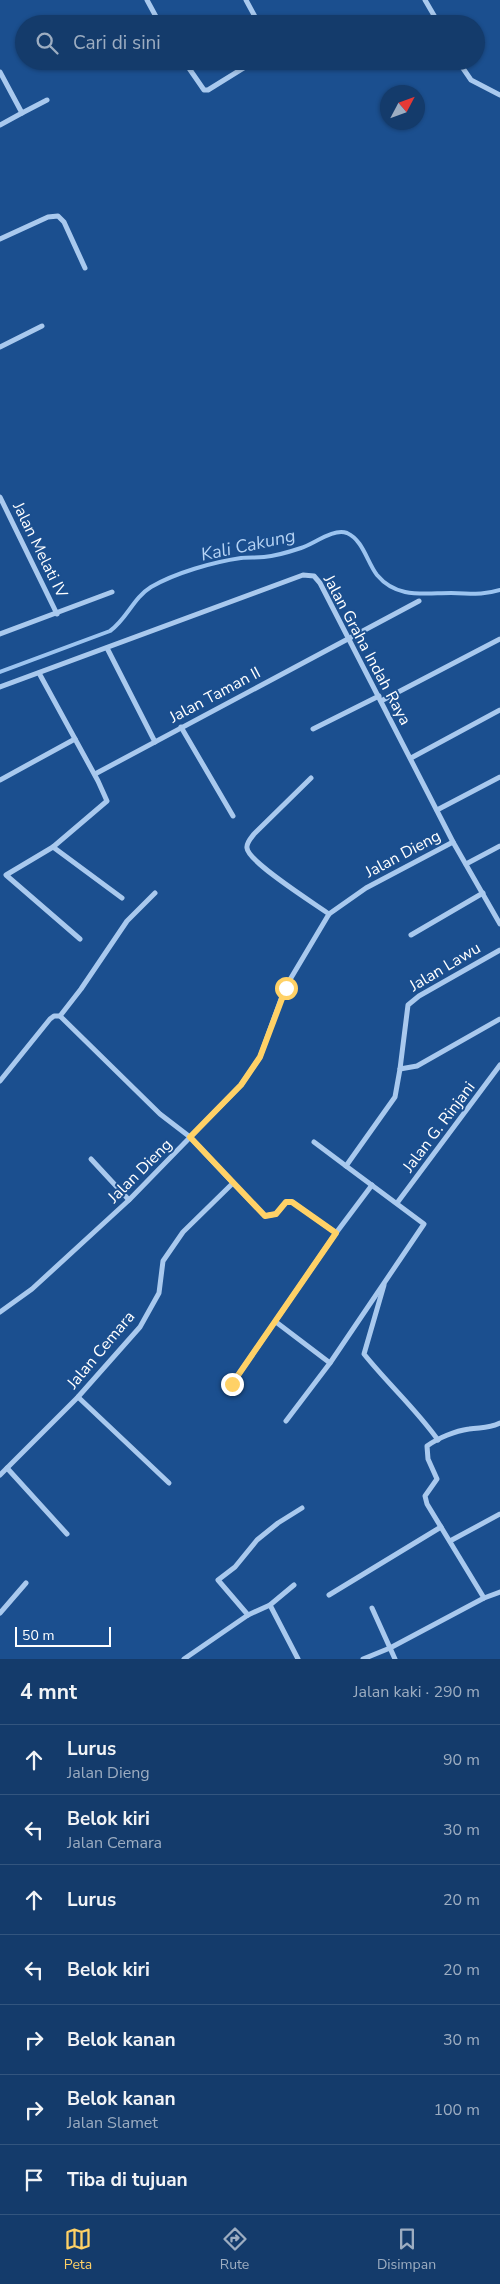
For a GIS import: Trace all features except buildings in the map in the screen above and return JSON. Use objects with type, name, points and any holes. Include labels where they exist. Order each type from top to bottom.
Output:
[{"type":"street","points":[[146,0],[155,15]]},
{"type":"street","points":[[246,0],[254,15]]},
{"type":"street","points":[[425,0],[434,15]]},
{"type":"street","points":[[190,70],[204,90],[208,90],[240,70]]},
{"type":"street","points":[[464,70],[471,80],[500,95]]},
{"type":"street","points":[[0,72],[22,113]]},
{"type":"street","points":[[0,125],[47,100]]},
{"type":"street","points":[[0,239],[48,217],[58,216],[64,222],[85,268]]},
{"type":"street","points":[[0,347],[42,326]]},
{"type":"street","name":"Jalan Melati IV","points":[[0,497],[57,614]]},
{"type":"street","name":"Jalan Graha Indah Raya","points":[[0,687],[302,575],[314,576],[320,583],[453,842],[500,924]]},
{"type":"street","points":[[0,634],[112,592]]},
{"type":"street","name":"Jalan Taman II","points":[[94,774],[419,601]]},
{"type":"street","points":[[314,729],[380,699],[500,639]]},
{"type":"street","points":[[107,648],[155,742]]},
{"type":"street","points":[[39,673],[107,801],[54,847],[6,875],[80,939]]},
{"type":"street","points":[[411,758],[500,710]]},
{"type":"street","points":[[181,727],[233,816]]},
{"type":"street","points":[[0,780],[75,739]]},
{"type":"street","points":[[437,810],[500,777]]},
{"type":"street","points":[[311,778],[254,834],[248,842],[247,848],[249,854],[278,880],[329,914]]},
{"type":"street","name":"Jalan Dieng","points":[[0,1312],[32,1289],[130,1200],[241,1085],[260,1057],[286,988],[329,914],[366,888],[453,842]]},
{"type":"street","points":[[466,864],[500,846]]},
{"type":"street","points":[[54,847],[122,898]]},
{"type":"street","points":[[60,1016],[81,990],[126,921],[155,893]]},
{"type":"street","points":[[412,935],[483,893]]},
{"type":"street","name":"Jalan Lawu","points":[[400,1069],[408,1005],[419,996],[500,950]]},
{"type":"street","points":[[0,1081],[50,1019],[54,1016],[60,1016],[160,1114],[190,1137],[265,1216],[276,1214],[286,1202],[292,1202],[336,1233]]},
{"type":"street","points":[[346,1166],[394,1097],[400,1069],[417,1066],[500,1019]]},
{"type":"street","name":"Jalan G. Rinjani","points":[[398,1204],[500,1065]]},
{"type":"street","points":[[286,1421],[330,1363],[424,1224],[314,1142]]},
{"type":"street","points":[[91,1159],[130,1200]]},
{"type":"street","name":"Jalan Cemara","points":[[0,1476],[78,1397],[140,1327],[159,1293],[163,1261],[183,1232],[233,1183]]},
{"type":"street","points":[[232,1384],[336,1233],[372,1185]]},
{"type":"street","points":[[385,1281],[364,1354],[388,1384],[424,1421],[438,1440]]},
{"type":"street","points":[[276,1322],[330,1363]]},
{"type":"street","points":[[78,1397],[169,1484]]},
{"type":"street","points":[[484,1598],[427,1504],[425,1496],[437,1479],[428,1459],[428,1446],[438,1440],[469,1429],[482,1430],[500,1423]]},
{"type":"street","points":[[7,1468],[67,1534]]},
{"type":"street","points":[[248,1615],[218,1580],[235,1567],[257,1540],[278,1523],[302,1508]]},
{"type":"street","points":[[450,1541],[500,1514]]},
{"type":"street","points":[[329,1595],[440,1527]]},
{"type":"street","points":[[0,1613],[26,1584]]},
{"type":"street","points":[[184,1659],[248,1615],[270,1606],[294,1585]]},
{"type":"street","points":[[363,1659],[390,1648],[484,1598],[500,1592]]},
{"type":"street","points":[[270,1606],[298,1659]]},
{"type":"street","points":[[372,1608],[395,1659]]},
{"type":"waterway","name":"Kali Cakung","points":[[0,672],[110,631],[121,621],[139,597],[151,587],[171,577],[218,562],[282,554],[306,546],[324,537],[342,532],[347,533],[357,541],[373,570],[385,583],[393,588],[421,594],[475,594],[500,590]]},
{"type":"route","points":[[232,1384],[336,1233],[292,1202],[286,1202],[276,1214],[265,1216],[190,1137],[241,1085],[260,1057],[286,988]]}]
